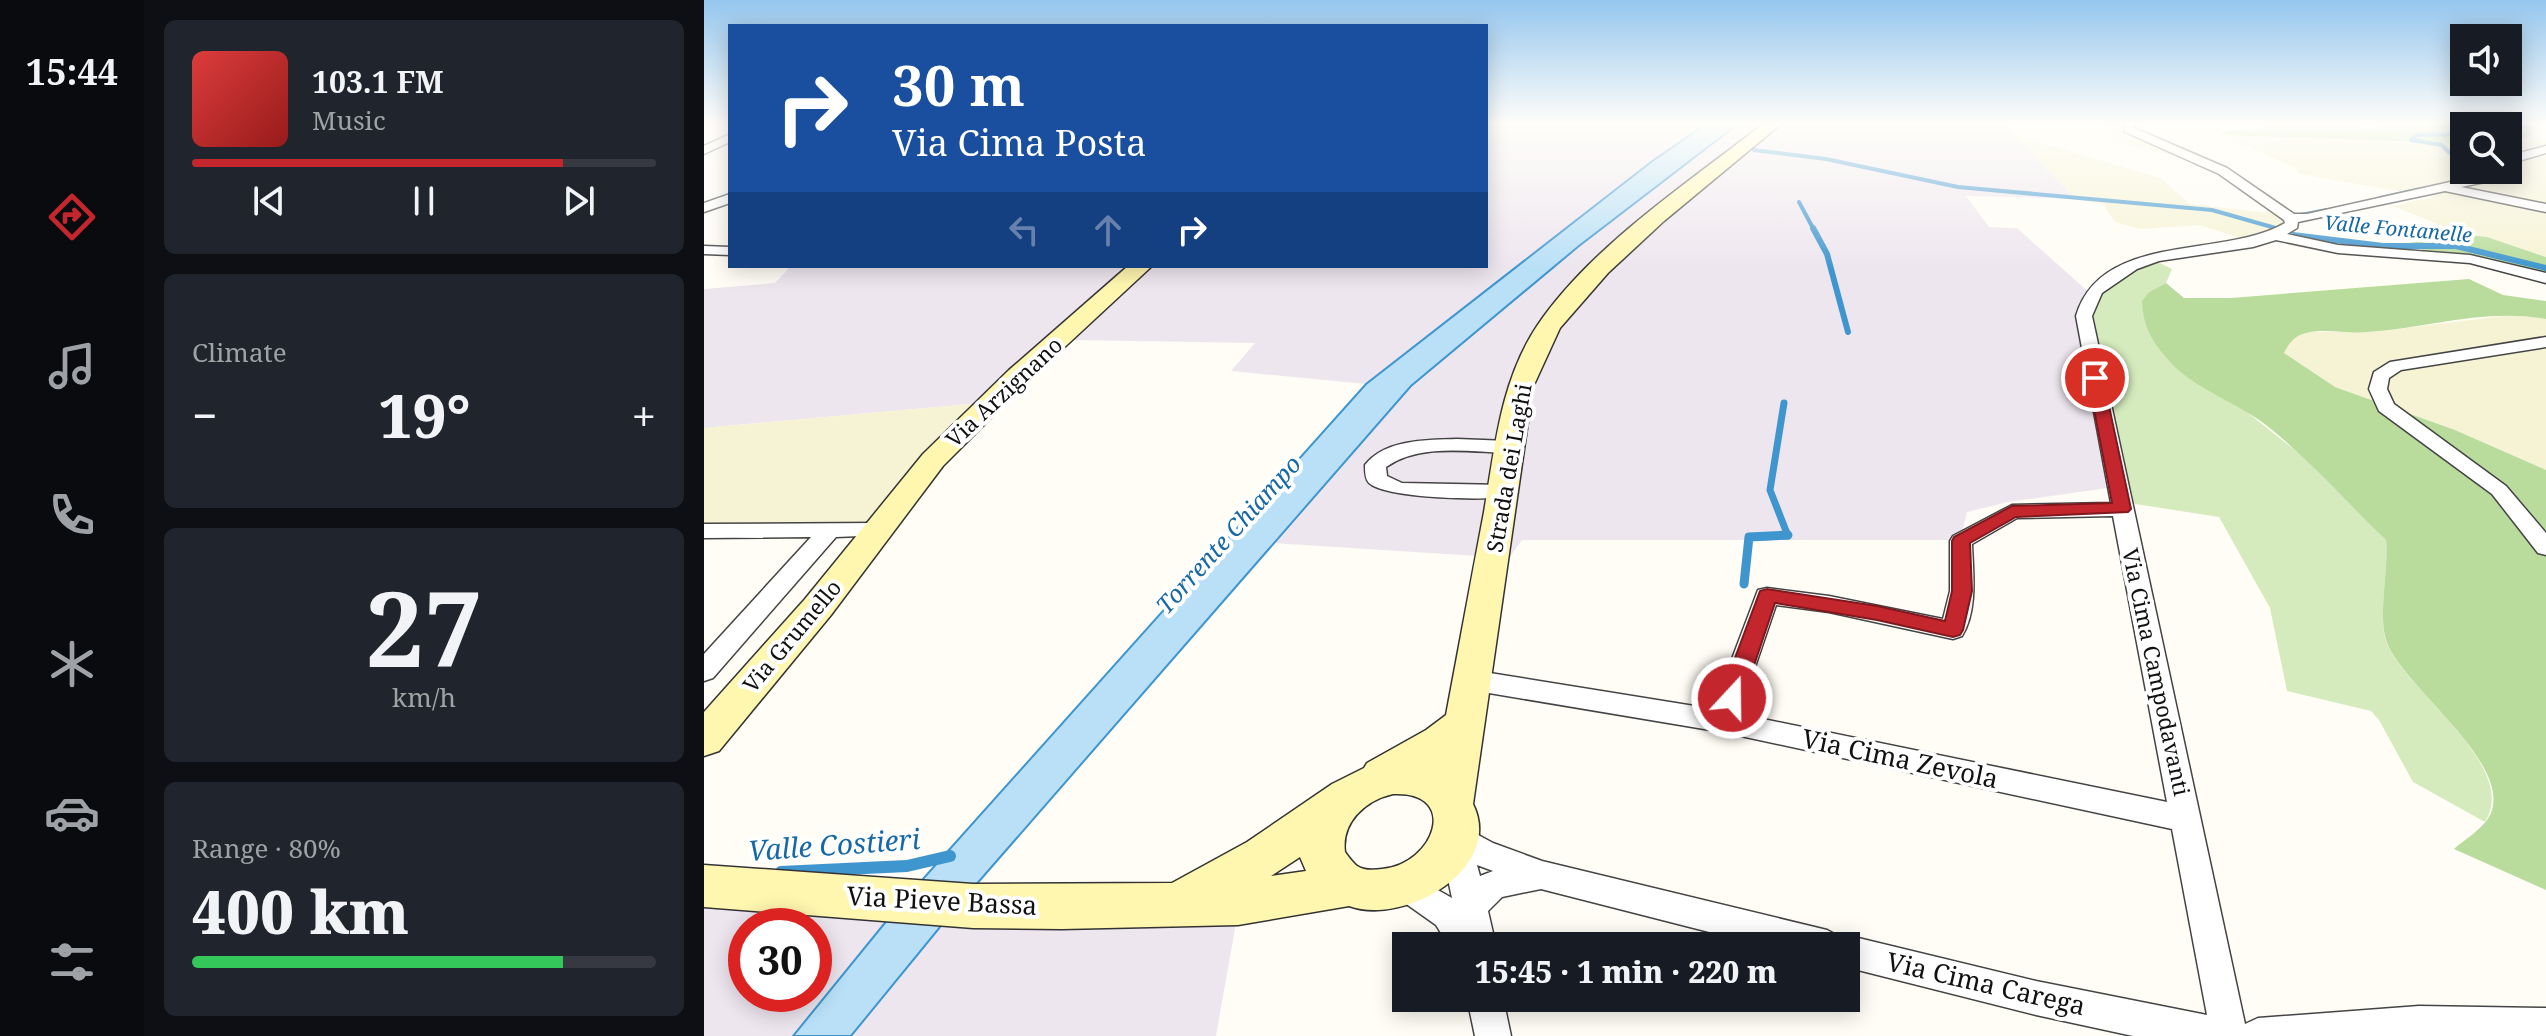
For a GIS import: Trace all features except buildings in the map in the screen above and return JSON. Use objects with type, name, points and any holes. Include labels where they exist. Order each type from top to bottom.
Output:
[{"type":"street","name":"Strada dei Laghi","points":[[1453,828],[1464,723],[1520,387],[1553,321],[1611,259],[1715,172]]},
{"type":"street","points":[[2224,172],[2282,227],[2370,253],[2470,259],[2546,278]]},
{"type":"street","name":"Via Cima Campodavanti","points":[[2229,1036],[2084,316],[2089,295],[2129,264],[2179,251],[2245,243],[2307,218],[2460,184]]},
{"type":"street","points":[[2444,188],[2546,208]]},
{"type":"street","points":[[704,208],[728,199]]},
{"type":"street","points":[[704,250],[728,251]]},
{"type":"street","name":"Via Arzignano","points":[[878,530],[933,460],[1018,376],[1139,268]]},
{"type":"street","points":[[2546,342],[2396,366],[2380,376],[2378,389],[2386,407],[2499,490],[2546,548]]},
{"type":"street","points":[[1505,491],[1398,489],[1377,479],[1375,465],[1387,454],[1405,448],[1509,447]]},
{"type":"street","points":[[1722,721],[1767,596],[1858,609],[1953,630],[1962,591],[1961,541],[2012,512],[2122,509]]},
{"type":"street","points":[[704,671],[830,530]]},
{"type":"street","points":[[704,531],[878,530]]},
{"type":"street","name":"Via Grumello","points":[[704,740],[818,607],[878,530]]},
{"type":"street","name":"Via Cima Zevola","points":[[1471,680],[1722,721],[2186,819]]},
{"type":"street","points":[[1351,885],[1335,876],[1325,863],[1321,848],[1322,831],[1353,792],[1441,741],[1464,723]]},
{"type":"street","name":"Via Pieve Bassa","points":[[1180,903],[1289,840],[1353,792],[1390,777],[1415,777],[1437,786],[1453,828]]},
{"type":"street","points":[[1453,828],[1482,853],[1542,875],[1771,932]]},
{"type":"street","points":[[1453,828],[1441,863],[1406,886],[1448,914],[1459,932]]},
{"type":"street","points":[[1453,828],[1476,932]]},
{"type":"street","points":[[1471,906],[1493,885],[1542,875]]},
{"type":"street","name":"Via Pieve Bassa","points":[[704,886],[973,906],[1062,907],[1238,903],[1351,885],[1378,890],[1406,886]]},
{"type":"street","name":"Via Cima Carega","points":[[1860,954],[2036,998],[2220,1036]]},
{"type":"street","points":[[1488,1012],[1493,1036]]},
{"type":"street","points":[[2258,1036],[2419,1024],[2546,1026]]},
{"type":"shaded area","points":[[1488,172],[1638,172],[1366,384],[1231,371],[1255,343],[1068,340],[992,402],[704,428],[704,289],[775,283],[789,268],[1488,268]]},
{"type":"shaded area","points":[[1676,172],[2050,172],[2076,199],[1966,196],[1989,227],[2017,228],[2093,296],[2108,395],[2129,485],[2008,502],[1967,512],[1960,540],[1522,540],[1509,558],[1272,543],[1411,386],[1579,246]]},
{"type":"shaded area","points":[[2050,172],[2141,172],[2160,178],[2190,204],[2286,215],[2291,224],[2282,232],[2243,239],[2200,225],[2140,229],[2115,222],[2103,204],[2076,199]]},
{"type":"shaded area","points":[[2299,172],[2450,172],[2450,184],[2522,184],[2522,172],[2546,172],[2546,257],[2487,237],[2462,234],[2393,206],[2433,197]]},
{"type":"shaded area","points":[[2520,314],[2546,319],[2546,470],[2455,430],[2335,387],[2284,353],[2292,338],[2309,332],[2372,332]]},
{"type":"shaded area","points":[[992,402],[880,526],[704,525],[704,428]]},
{"type":"shaded area","points":[[704,887],[897,908],[832,988],[832,908],[728,908],[728,1012],[812,1012],[793,1036],[704,1036]]},
{"type":"shaded area","points":[[954,910],[1236,923],[1216,1036],[851,1036]]},
{"type":"green space","points":[[2461,234],[2487,237],[2546,257],[2546,275],[2458,260],[2424,251],[2409,243]]},
{"type":"green space","points":[[2150,258],[2172,269],[2166,283],[2149,292],[2243,409],[2301,455],[2386,540],[2383,621],[2387,644],[2398,663],[2475,754],[2487,777],[2492,800],[2485,822],[2413,782],[2371,711],[2287,691],[2270,608],[2219,517],[2129,503],[2129,485],[2087,314],[2093,296]]},
{"type":"green space","points":[[2469,279],[2503,295],[2546,301],[2546,319],[2479,317],[2367,332],[2313,332],[2295,338],[2284,353],[2335,387],[2455,430],[2546,470],[2546,890],[2454,849],[2490,816],[2492,790],[2470,746],[2397,661],[2387,643],[2383,620],[2386,540],[2282,438],[2175,367],[2151,337],[2142,301],[2149,292],[2166,283],[2184,298],[2231,298]]},
{"type":"water","points":[[1638,172],[1675,172],[1579,246],[1411,386],[954,910],[851,1036],[793,1036],[812,1012],[832,1012],[832,988],[897,908],[1366,384]]},
{"type":"waterway","name":"Valle Fontanelle","points":[[1889,172],[1958,187],[2212,210],[2279,229]]},
{"type":"waterway","points":[[2446,184],[2450,183]]},
{"type":"waterway","points":[[2380,198],[2421,189]]},
{"type":"waterway","points":[[1799,202],[1814,230]]},
{"type":"waterway","points":[[2295,216],[2327,210]]},
{"type":"waterway","points":[[1813,228],[1827,254],[1848,332]]},
{"type":"waterway","name":"Valle Fontanelle","points":[[2293,235],[2383,246],[2456,246],[2546,268]]},
{"type":"waterway","points":[[1784,403],[1770,490],[1788,535]]},
{"type":"waterway","points":[[1744,584],[1749,537],[1788,535]]},
{"type":"waterway","points":[[1760,537],[1788,535]]},
{"type":"waterway","name":"Valle Costieri","points":[[781,872],[907,866],[950,856]]},
{"type":"route","points":[[1732,698],[1767,596],[1901,617],[1953,630],[1962,591],[1961,541],[2012,512],[2122,509],[2095,378]]},
{"type":"water label","name":"Torrente Chiampo","points":[[1229,535]]}]
